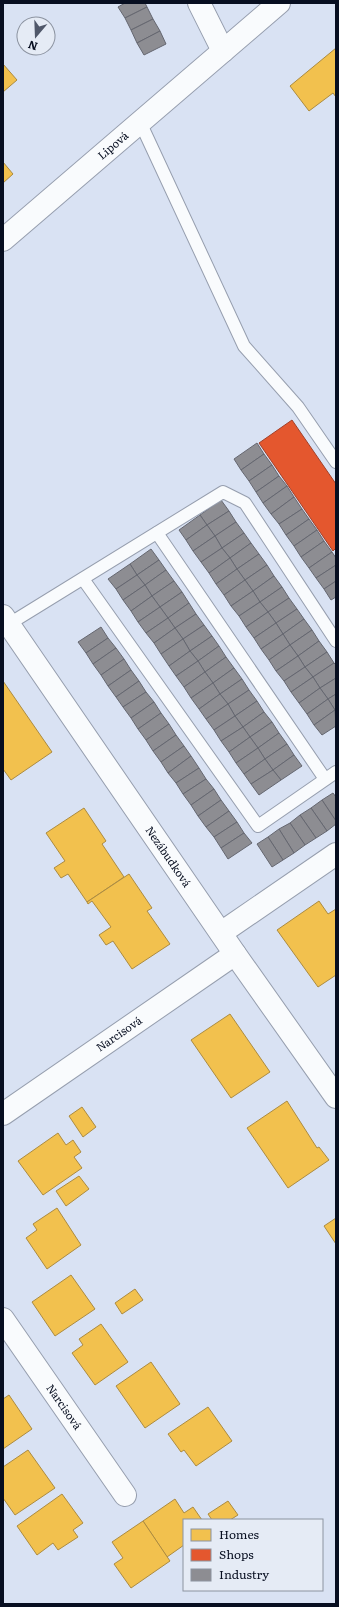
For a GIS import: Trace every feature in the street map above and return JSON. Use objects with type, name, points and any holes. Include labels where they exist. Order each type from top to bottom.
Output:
[{"type":"street","points":[[199,3],[223,51]]},
{"type":"street","name":"Lipová","points":[[3,240],[279,3]]},
{"type":"street","name":"Nezábudková","points":[[6,620],[221,933],[336,1097]]},
{"type":"street","points":[[221,933],[336,854]]},
{"type":"street","name":"Narcisová","points":[[3,1114],[236,954]]},
{"type":"street","name":"Narcisová","points":[[3,1319],[125,1495]]},
{"type":"lane","points":[[140,122],[244,346],[298,407],[336,462]]},
{"type":"lane","points":[[6,620],[83,579],[223,492],[245,503],[336,641]]},
{"type":"lane","points":[[157,533],[325,779]]},
{"type":"lane","points":[[83,579],[258,826],[336,772]]},
{"type":"building: Homes","points":[[336,48],[336,97],[333,93],[309,111],[290,86]]},
{"type":"building: Homes","points":[[3,64],[17,80],[3,92]]},
{"type":"building: Homes","points":[[3,162],[13,174],[3,183]]},
{"type":"building: Homes","points":[[3,681],[52,752],[11,780],[3,769]]},
{"type":"building: Homes","points":[[84,808],[106,841],[102,844],[124,877],[87,902],[68,874],[61,878],[54,868],[65,861],[46,833]]},
{"type":"building: Homes","points":[[129,874],[152,908],[147,911],[170,944],[132,969],[113,941],[106,945],[99,935],[111,927],[92,901],[88,904],[87,902]]},
{"type":"building: Homes","points":[[319,901],[328,914],[336,909],[336,975],[318,987],[277,930]]},
{"type":"building: Homes","points":[[230,1014],[270,1072],[231,1098],[191,1040]]},
{"type":"building: Homes","points":[[287,1101],[317,1148],[319,1147],[329,1160],[288,1188],[247,1128]]},
{"type":"building: Homes","points":[[82,1107],[96,1127],[83,1137],[69,1116]]},
{"type":"building: Homes","points":[[58,1133],[66,1145],[73,1140],[81,1152],[74,1157],[82,1168],[43,1195],[18,1161]]},
{"type":"building: Homes","points":[[79,1176],[89,1189],[66,1206],[56,1191]]},
{"type":"building: Homes","points":[[57,1208],[81,1245],[47,1269],[26,1238],[37,1230],[33,1224]]},
{"type":"building: Homes","points":[[336,1218],[336,1244],[324,1226]]},
{"type":"building: Homes","points":[[71,1275],[95,1309],[55,1336],[32,1302]]},
{"type":"building: Homes","points":[[135,1289],[143,1300],[122,1314],[115,1303]]},
{"type":"building: Homes","points":[[101,1324],[128,1362],[95,1385],[72,1353],[83,1345],[79,1339]]},
{"type":"building: Homes","points":[[151,1362],[180,1404],[145,1428],[116,1386]]},
{"type":"building: Homes","points":[[9,1395],[32,1429],[3,1449],[3,1399]]},
{"type":"building: Homes","points":[[208,1407],[232,1441],[196,1466],[184,1450],[181,1452],[168,1434]]},
{"type":"building: Homes","points":[[28,1450],[55,1488],[15,1515],[3,1498],[3,1467]]},
{"type":"building: Homes","points":[[62,1494],[83,1523],[73,1530],[78,1537],[58,1550],[53,1543],[37,1555],[17,1526]]},
{"type":"building: Homes","points":[[175,1499],[184,1513],[193,1507],[201,1519],[183,1519],[183,1546],[167,1557],[143,1521]]},
{"type":"building: Homes","points":[[228,1501],[238,1515],[232,1519],[211,1519],[208,1514]]},
{"type":"building: Homes","points":[[143,1521],[170,1561],[131,1588],[114,1564],[123,1558],[112,1542]]},
{"type":"building: Shops","points":[[292,420],[336,484],[336,548],[333,551],[259,443]]},
{"type":"building: Industry","points":[[125,3],[145,3],[147,7],[125,18],[118,7]]},
{"type":"building: Industry","points":[[147,7],[153,19],[131,30],[125,18]]},
{"type":"building: Industry","points":[[153,19],[160,31],[137,43],[131,30]]},
{"type":"building: Industry","points":[[160,31],[166,44],[144,55],[137,43]]},
{"type":"building: Industry","points":[[257,443],[264,454],[241,470],[234,459]]},
{"type":"building: Industry","points":[[264,454],[272,465],[249,481],[241,470]]},
{"type":"building: Industry","points":[[272,465],[279,476],[256,492],[249,481]]},
{"type":"building: Industry","points":[[279,476],[287,486],[263,503],[256,492]]},
{"type":"building: Industry","points":[[287,486],[294,497],[271,514],[263,503]]},
{"type":"building: Industry","points":[[294,497],[302,509],[279,524],[271,514]]},
{"type":"building: Industry","points":[[221,500],[229,511],[207,525],[200,515]]},
{"type":"building: Industry","points":[[302,509],[309,519],[286,535],[279,524]]},
{"type":"building: Industry","points":[[229,511],[236,522],[215,536],[207,525]]},
{"type":"building: Industry","points":[[200,515],[207,525],[186,540],[179,530]]},
{"type":"building: Industry","points":[[309,519],[317,530],[294,546],[286,535]]},
{"type":"building: Industry","points":[[236,522],[244,533],[222,548],[215,536]]},
{"type":"building: Industry","points":[[207,525],[215,536],[193,551],[186,540]]},
{"type":"building: Industry","points":[[317,530],[324,541],[301,557],[294,546]]},
{"type":"building: Industry","points":[[244,533],[251,543],[230,558],[222,548]]},
{"type":"building: Industry","points":[[215,536],[222,548],[201,562],[193,551]]},
{"type":"building: Industry","points":[[324,541],[332,552],[309,568],[301,557]]},
{"type":"building: Industry","points":[[251,543],[259,554],[237,569],[230,558]]},
{"type":"building: Industry","points":[[222,548],[230,558],[209,573],[201,562]]},
{"type":"building: Industry","points":[[151,549],[159,560],[137,575],[130,564]]},
{"type":"building: Industry","points":[[332,552],[336,558],[336,565],[316,578],[309,568]]},
{"type":"building: Industry","points":[[259,554],[267,565],[245,580],[237,569]]},
{"type":"building: Industry","points":[[230,558],[237,569],[216,584],[209,573]]},
{"type":"building: Industry","points":[[159,560],[166,570],[145,585],[137,575]]},
{"type":"building: Industry","points":[[130,564],[137,575],[116,589],[108,579]]},
{"type":"building: Industry","points":[[267,565],[274,576],[253,591],[245,580]]},
{"type":"building: Industry","points":[[336,565],[336,581],[324,589],[316,578]]},
{"type":"building: Industry","points":[[237,569],[245,580],[224,595],[216,584]]},
{"type":"building: Industry","points":[[166,570],[174,581],[152,596],[145,585]]},
{"type":"building: Industry","points":[[137,575],[145,585],[123,600],[116,589]]},
{"type":"building: Industry","points":[[274,576],[282,587],[260,602],[253,591]]},
{"type":"building: Industry","points":[[245,580],[253,591],[231,606],[224,595]]},
{"type":"building: Industry","points":[[174,581],[182,592],[160,607],[152,596]]},
{"type":"building: Industry","points":[[336,581],[336,597],[331,600],[324,589]]},
{"type":"building: Industry","points":[[145,585],[152,596],[131,611],[123,600]]},
{"type":"building: Industry","points":[[282,587],[289,598],[268,612],[260,602]]},
{"type":"building: Industry","points":[[253,591],[260,602],[239,616],[231,606]]},
{"type":"building: Industry","points":[[182,592],[189,603],[168,618],[160,607]]},
{"type":"building: Industry","points":[[152,596],[160,607],[138,622],[131,611]]},
{"type":"building: Industry","points":[[289,598],[297,609],[276,623],[268,612]]},
{"type":"building: Industry","points":[[260,602],[268,612],[246,627],[239,616]]},
{"type":"building: Industry","points":[[189,603],[196,614],[175,628],[168,618]]},
{"type":"building: Industry","points":[[160,607],[168,618],[146,633],[138,622]]},
{"type":"building: Industry","points":[[297,609],[304,619],[283,634],[276,623]]},
{"type":"building: Industry","points":[[268,612],[276,623],[254,638],[246,627]]},
{"type":"building: Industry","points":[[196,614],[204,625],[183,639],[175,628]]},
{"type":"building: Industry","points":[[168,618],[175,628],[154,643],[146,633]]},
{"type":"building: Industry","points":[[304,619],[312,630],[290,645],[283,634]]},
{"type":"building: Industry","points":[[276,623],[283,634],[261,649],[254,638]]},
{"type":"building: Industry","points":[[204,625],[212,636],[190,651],[183,639]]},
{"type":"building: Industry","points":[[101,627],[108,638],[86,653],[78,642]]},
{"type":"building: Industry","points":[[175,628],[183,639],[161,654],[154,643]]},
{"type":"building: Industry","points":[[312,630],[319,641],[298,656],[290,645]]},
{"type":"building: Industry","points":[[283,634],[290,645],[269,660],[261,649]]},
{"type":"building: Industry","points":[[212,636],[219,646],[198,661],[190,651]]},
{"type":"building: Industry","points":[[108,638],[116,648],[93,664],[86,653]]},
{"type":"building: Industry","points":[[183,639],[190,651],[169,666],[161,654]]},
{"type":"building: Industry","points":[[319,641],[327,652],[305,667],[298,656]]},
{"type":"building: Industry","points":[[290,645],[298,656],[276,671],[269,660]]},
{"type":"building: Industry","points":[[219,646],[226,657],[205,672],[198,661]]},
{"type":"building: Industry","points":[[116,648],[124,659],[101,675],[93,664]]},
{"type":"building: Industry","points":[[190,651],[198,661],[176,676],[169,666]]},
{"type":"building: Industry","points":[[327,652],[334,663],[313,677],[305,667]]},
{"type":"building: Industry","points":[[298,656],[305,667],[284,681],[276,671]]},
{"type":"building: Industry","points":[[226,657],[234,668],[213,683],[205,672]]},
{"type":"building: Industry","points":[[124,659],[131,670],[108,686],[101,675]]},
{"type":"building: Industry","points":[[198,661],[205,672],[184,687],[176,676]]},
{"type":"building: Industry","points":[[334,663],[336,665],[336,678],[320,688],[313,677]]},
{"type":"building: Industry","points":[[305,667],[313,677],[291,692],[284,681]]},
{"type":"building: Industry","points":[[234,668],[242,679],[220,694],[213,683]]},
{"type":"building: Industry","points":[[131,670],[139,681],[116,697],[108,686]]},
{"type":"building: Industry","points":[[205,672],[213,683],[191,698],[184,687]]},
{"type":"building: Industry","points":[[313,677],[320,688],[299,703],[291,692]]},
{"type":"building: Industry","points":[[336,678],[336,694],[328,699],[320,688]]},
{"type":"building: Industry","points":[[242,679],[249,690],[228,704],[220,694]]},
{"type":"building: Industry","points":[[139,681],[146,692],[123,707],[116,697]]},
{"type":"building: Industry","points":[[213,683],[220,694],[199,709],[191,698]]},
{"type":"building: Industry","points":[[320,688],[328,699],[307,714],[299,703]]},
{"type":"building: Industry","points":[[249,690],[257,701],[235,716],[228,704]]},
{"type":"building: Industry","points":[[146,692],[154,702],[131,718],[123,707]]},
{"type":"building: Industry","points":[[220,694],[228,704],[206,719],[199,709]]},
{"type":"building: Industry","points":[[336,694],[336,710],[335,710],[328,699]]},
{"type":"building: Industry","points":[[328,699],[335,710],[314,725],[307,714]]},
{"type":"building: Industry","points":[[257,701],[264,712],[243,727],[235,716]]},
{"type":"building: Industry","points":[[154,702],[161,713],[138,729],[131,718]]},
{"type":"building: Industry","points":[[228,704],[235,716],[214,730],[206,719]]},
{"type":"building: Industry","points":[[335,710],[336,726],[322,735],[314,725]]},
{"type":"building: Industry","points":[[264,712],[272,722],[250,737],[243,727]]},
{"type":"building: Industry","points":[[161,713],[169,724],[146,740],[138,729]]},
{"type":"building: Industry","points":[[235,716],[243,727],[221,741],[214,730]]},
{"type":"building: Industry","points":[[272,722],[279,733],[258,748],[250,737]]},
{"type":"building: Industry","points":[[169,724],[176,735],[153,751],[146,740]]},
{"type":"building: Industry","points":[[243,727],[250,737],[229,752],[221,741]]},
{"type":"building: Industry","points":[[279,733],[287,744],[265,759],[258,748]]},
{"type":"building: Industry","points":[[176,735],[184,746],[161,762],[153,751]]},
{"type":"building: Industry","points":[[250,737],[258,748],[236,763],[229,752]]},
{"type":"building: Industry","points":[[287,744],[294,755],[273,770],[265,759]]},
{"type":"building: Industry","points":[[184,746],[191,756],[168,773],[161,762]]},
{"type":"building: Industry","points":[[258,748],[265,759],[244,774],[236,763]]},
{"type":"building: Industry","points":[[294,755],[302,766],[281,780],[273,770]]},
{"type":"building: Industry","points":[[191,756],[199,768],[176,783],[168,773]]},
{"type":"building: Industry","points":[[265,759],[273,770],[251,784],[244,774]]},
{"type":"building: Industry","points":[[199,768],[206,779],[183,794],[176,783]]},
{"type":"building: Industry","points":[[273,770],[281,780],[259,795],[251,784]]},
{"type":"building: Industry","points":[[206,779],[214,789],[191,805],[183,794]]},
{"type":"building: Industry","points":[[214,789],[221,800],[198,816],[191,805]]},
{"type":"building: Industry","points":[[333,793],[336,797],[336,821],[322,800]]},
{"type":"building: Industry","points":[[221,800],[229,811],[206,827],[198,816]]},
{"type":"building: Industry","points":[[322,800],[336,821],[336,824],[327,831],[311,808]]},
{"type":"building: Industry","points":[[311,808],[327,831],[316,838],[300,815]]},
{"type":"building: Industry","points":[[229,811],[237,822],[214,837],[206,827]]},
{"type":"building: Industry","points":[[300,815],[316,838],[305,845],[290,823]]},
{"type":"building: Industry","points":[[237,822],[244,833],[221,848],[214,837]]},
{"type":"building: Industry","points":[[290,823],[305,845],[294,853],[279,829]]},
{"type":"building: Industry","points":[[279,829],[294,853],[283,860],[268,837]]},
{"type":"building: Industry","points":[[244,833],[252,843],[228,859],[221,848]]},
{"type":"building: Industry","points":[[268,837],[283,860],[272,867],[257,844]]}]
